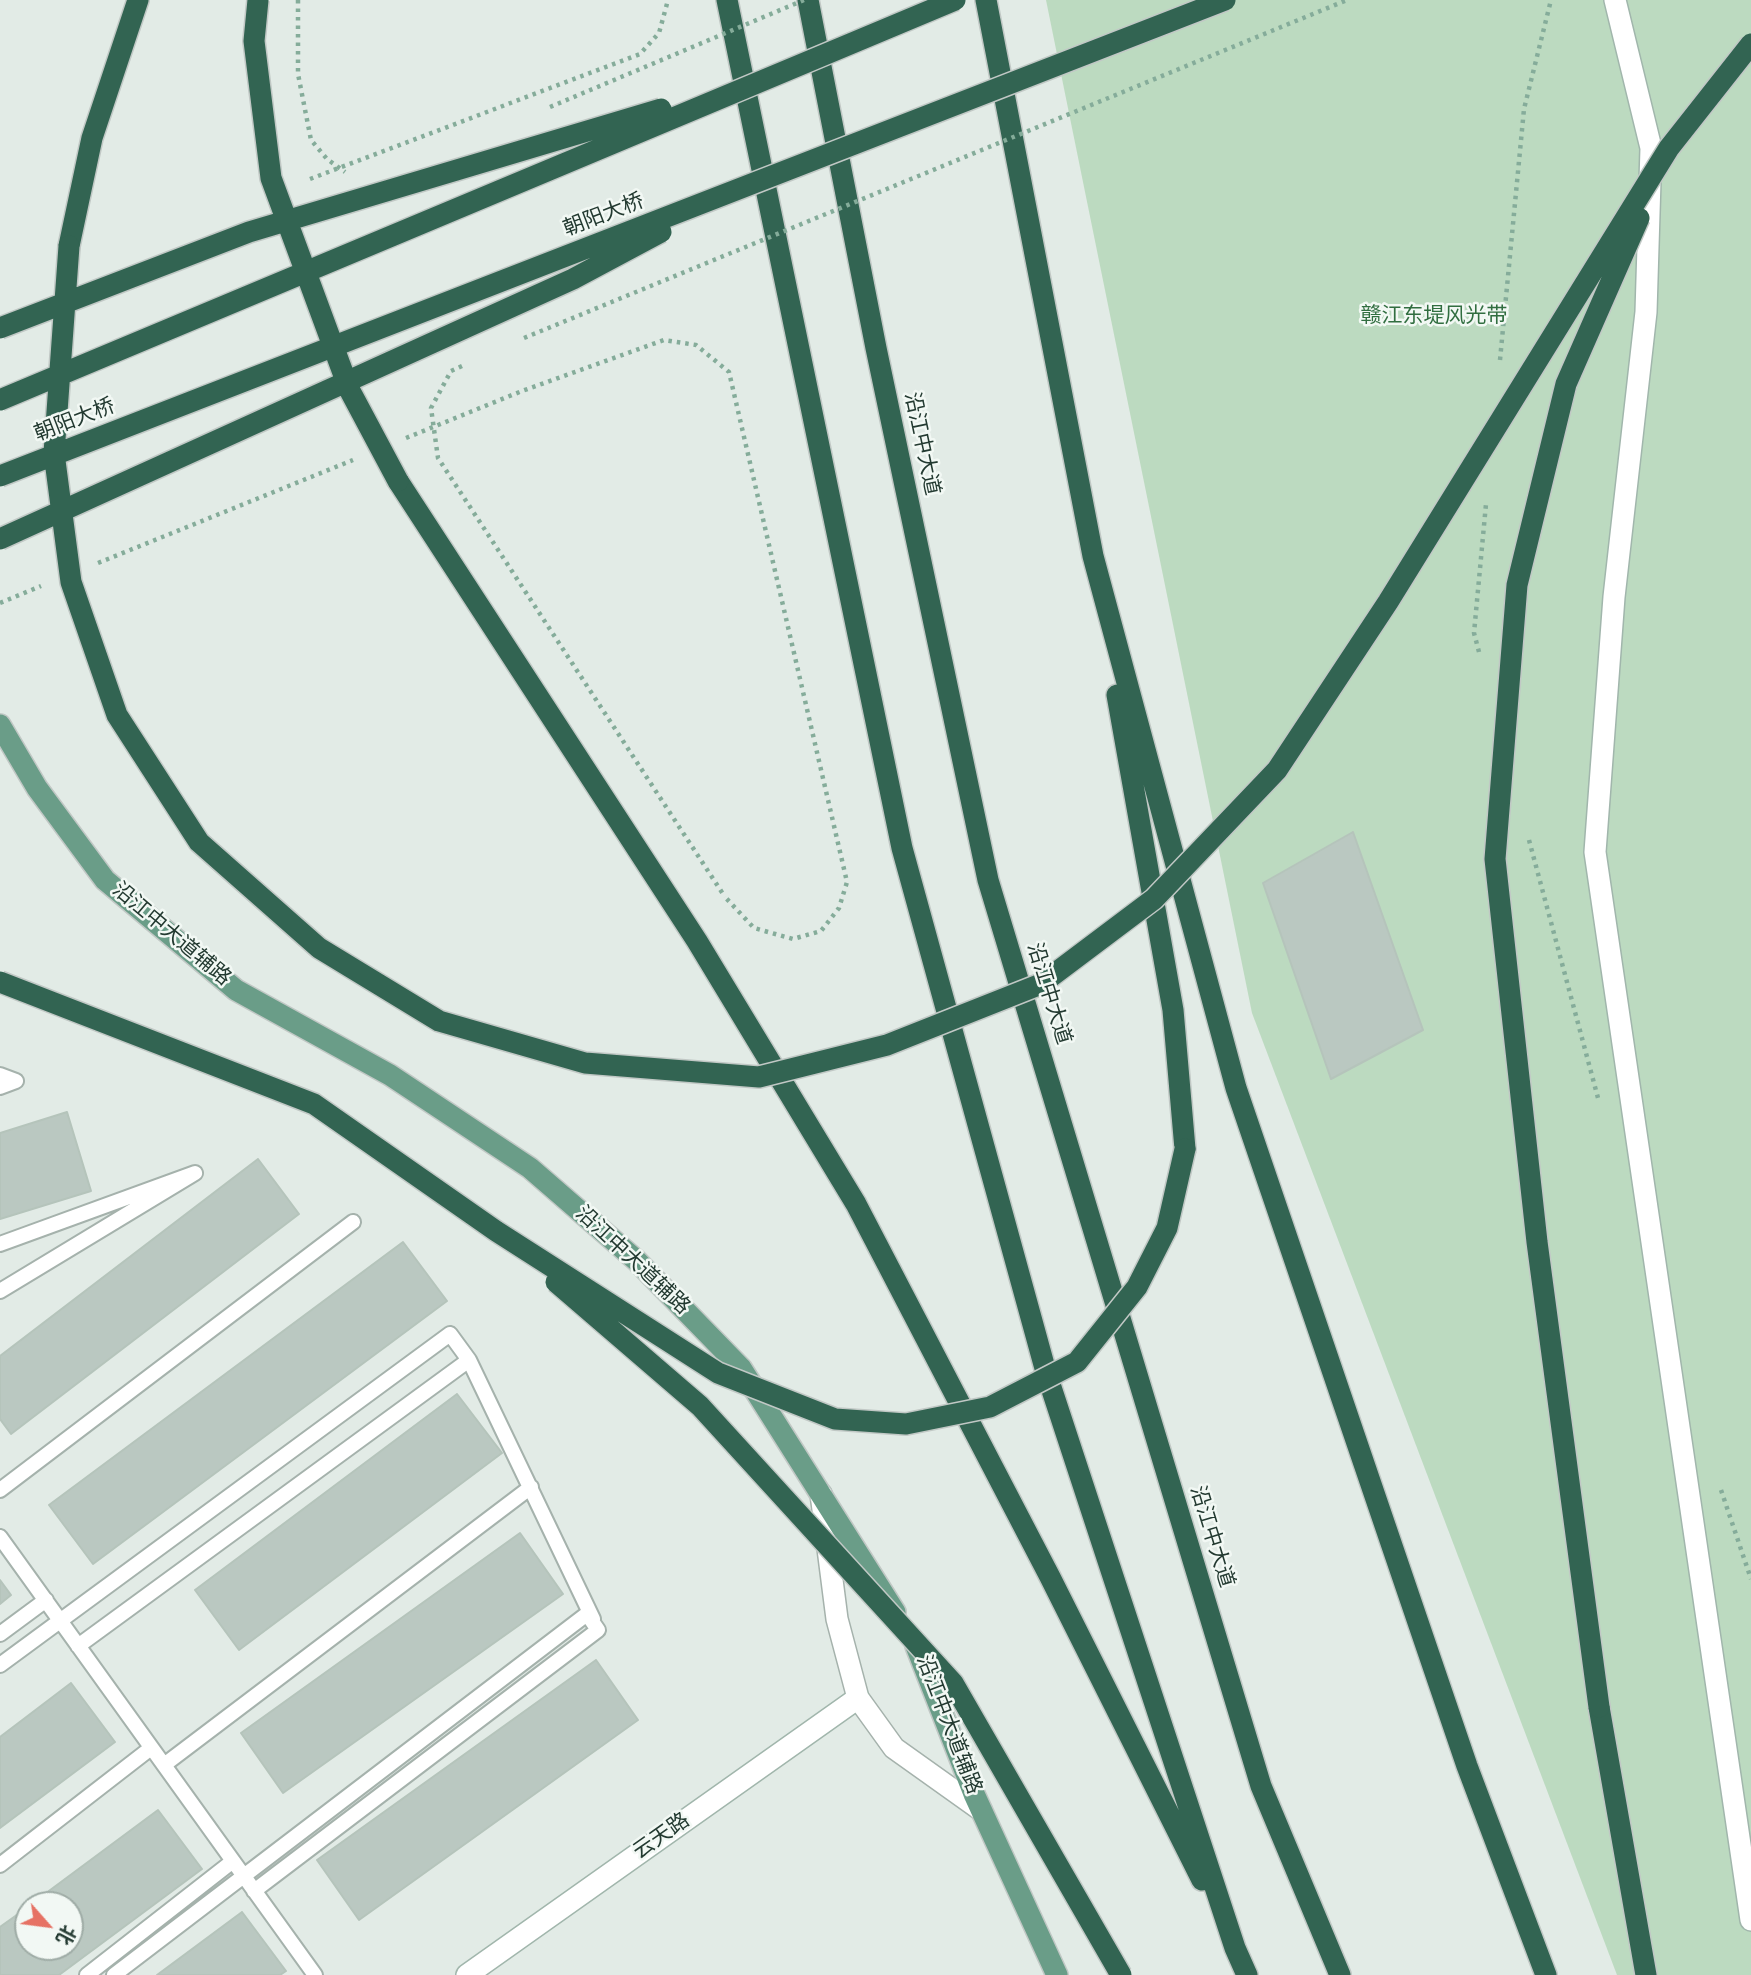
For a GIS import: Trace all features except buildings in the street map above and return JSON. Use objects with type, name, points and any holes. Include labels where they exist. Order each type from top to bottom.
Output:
[{"type":"highway","points":[[138,0],[92,138],[69,246],[54,453],[71,582],[117,715],[199,842],[319,948],[439,1021],[584,1063],[759,1077],[887,1045],[1041,984],[1154,899],[1277,770],[1388,602],[1669,148],[1751,44]]},
{"type":"highway","points":[[258,0],[254,41],[271,178],[349,389],[398,481],[697,941],[856,1204],[1050,1577],[1247,1975]]},
{"type":"highway","points":[[727,0],[902,848],[1046,1372],[1235,1948]]},
{"type":"highway","name":"沿江中大道","points":[[806,0],[988,880],[1261,1786],[1340,1975]]},
{"type":"highway","points":[[0,400],[955,0]]},
{"type":"highway","points":[[0,982],[314,1104],[496,1231],[718,1373],[835,1419],[906,1424],[990,1406],[1077,1362],[1137,1287],[1167,1228],[1185,1149],[1173,1010],[1093,556],[986,0]]},
{"type":"highway","name":"朝阳大桥","points":[[0,476],[1225,0]]},
{"type":"highway","points":[[0,328],[248,232],[767,78]]},
{"type":"highway","points":[[1646,1975],[1599,1707],[1537,1242],[1495,859],[1517,585],[1566,384],[1669,148]]},
{"type":"highway","points":[[0,539],[573,279],[746,187]]},
{"type":"highway","points":[[1093,556],[1236,1088],[1467,1766],[1546,1975]]},
{"type":"highway","points":[[496,1231],[700,1406],[953,1683],[1121,1975]]},
{"type":"main road","name":"沿江中大道辅路","points":[[0,725],[37,788],[105,880],[115,889],[236,990],[390,1075],[530,1168],[636,1260],[741,1368],[921,1654],[981,1810],[1057,1975]]},
{"type":"street","points":[[1615,0],[1651,148],[1646,312],[1614,597],[1595,852],[1751,1920]]},
{"type":"street","points":[[821,1494],[837,1619],[858,1698],[894,1748],[981,1810]]},
{"type":"street","name":"云天路","points":[[467,1975],[858,1698]]},
{"type":"lane","points":[[0,1075],[16,1081],[0,1087]]},
{"type":"lane","points":[[0,1244],[195,1173],[0,1291]]},
{"type":"lane","points":[[0,1490],[353,1222]]},
{"type":"lane","points":[[0,1665],[450,1334],[469,1360],[598,1630]]},
{"type":"lane","points":[[78,1646],[469,1360]]},
{"type":"lane","points":[[164,1765],[531,1488]]},
{"type":"lane","points":[[0,1536],[315,1975]]},
{"type":"lane","points":[[0,1634],[46,1600]]},
{"type":"lane","points":[[114,1975],[587,1614],[598,1630]]},
{"type":"lane","points":[[254,1891],[598,1630]]},
{"type":"lane","points":[[0,1864],[152,1748]]},
{"type":"lane","points":[[87,1975],[233,1861]]},
{"type":"path","points":[[298,0],[298,74],[311,140],[327,159],[347,173]]},
{"type":"path","points":[[304,181],[640,54],[659,33],[668,0]]},
{"type":"path","points":[[541,111],[806,0]]},
{"type":"path","points":[[516,341],[1347,0]]},
{"type":"path","points":[[394,443],[522,391],[664,341],[696,345],[729,372],[847,882],[839,908],[821,931],[793,939],[754,928],[725,897],[438,458],[431,408],[451,371],[471,361]]},
{"type":"path","points":[[89,567],[356,458]]},
{"type":"path","points":[[0,603],[51,582]]},
{"type":"green space","name":"赣江东堤风光带","points":[[1046,0],[1751,0],[1751,1975],[1617,1975],[1252,1013]]}]
